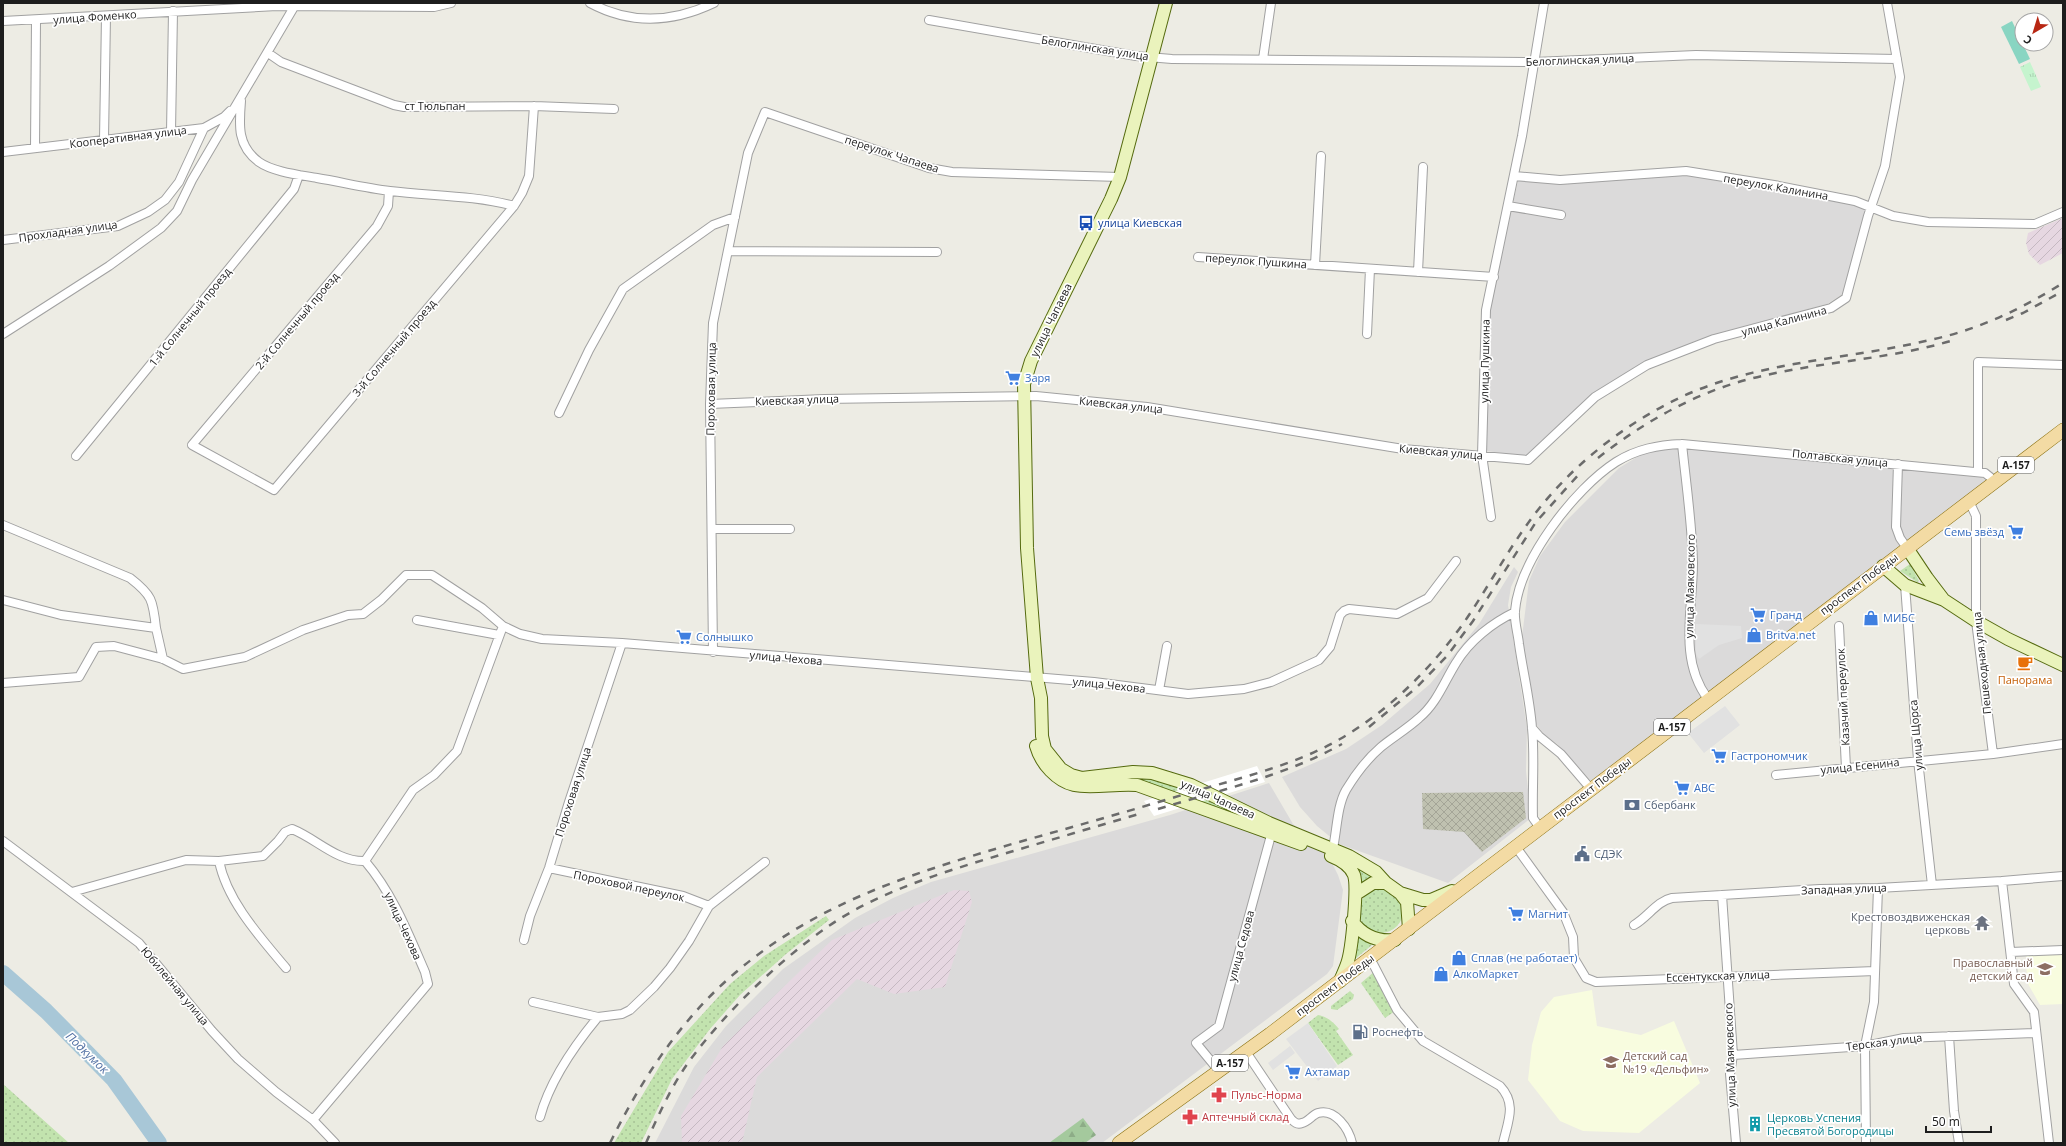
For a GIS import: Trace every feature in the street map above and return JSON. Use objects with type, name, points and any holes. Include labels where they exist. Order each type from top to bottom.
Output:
[{"type":"main road","name":"улица Чапаева","points":[[1166,3],[1120,177],[1111,199],[1031,361],[1024,384],[1027,548],[1038,678],[1042,698],[1042,736],[1045,749],[1061,769],[1071,775],[1082,778],[1133,772],[1152,773],[1191,785],[1269,823],[1333,848],[1376,872],[1386,883],[1400,892],[1423,900],[1431,900],[1448,892],[1462,889]]},
{"type":"main road","name":"проспект Победы","points":[[1119,1143],[1246,1052],[1462,889],[1708,699],[2063,430]]},
{"type":"main road","points":[[1906,548],[1944,600]]},
{"type":"main road","points":[[1883,566],[1905,585],[1944,600],[1976,621],[2063,665]]},
{"type":"main road","name":"улица Чапаева","points":[[1038,678],[1034,698],[1035,741],[1038,752],[1044,763],[1063,780],[1074,785],[1090,786],[1120,783],[1137,785],[1331,855],[1343,861],[1350,868],[1354,876],[1356,894],[1347,964],[1340,981]]},
{"type":"main road","points":[[1356,894],[1373,883],[1386,883]]},
{"type":"main road","points":[[1400,892],[1407,902],[1409,929]]},
{"type":"main road","points":[[1352,921],[1365,934],[1378,940],[1394,940]]},
{"type":"street","name":"улица Фоменко","points":[[3,21],[36,21],[276,5],[294,8],[434,7],[451,3]]},
{"type":"street","points":[[590,3],[611,12],[635,18],[657,20],[677,16],[714,3]]},
{"type":"street","points":[[1263,59],[1271,3]]},
{"type":"street","name":"улица Пушкина","points":[[1491,517],[1482,455],[1486,310],[1514,176],[1544,3]]},
{"type":"street","name":"улица Калинина","points":[[1528,460],[1595,397],[1647,365],[1714,339],[1831,308],[1846,298],[1885,166],[1900,77],[1887,3]]},
{"type":"street","points":[[3,334],[109,266],[161,228],[178,211],[196,173],[242,98],[294,8]]},
{"type":"street","points":[[171,132],[173,11]]},
{"type":"street","points":[[104,139],[106,16]]},
{"type":"street","name":"Белоглинская улица","points":[[929,20],[1152,58],[1534,62],[1696,54],[1897,59]]},
{"type":"street","points":[[34,148],[36,21]]},
{"type":"street","name":"ст Тюльпан","points":[[268,53],[281,62],[394,105],[404,107],[534,106],[614,109]]},
{"type":"street","points":[[242,98],[239,128],[243,144],[259,162],[299,175],[389,191],[453,195],[514,206]]},
{"type":"street","name":"Кооперативная улица","points":[[3,152],[204,128],[224,117],[242,98]]},
{"type":"street","name":"3-й Солнечный проезд","points":[[274,490],[514,206],[522,193],[529,176],[534,106]]},
{"type":"street","name":"переулок Чапаева","points":[[765,112],[929,168],[952,172],[1120,177]]},
{"type":"street","name":"Пороховая улица","points":[[713,652],[710,404],[713,323],[748,153],[765,112]]},
{"type":"street","name":"Прохладная улица","points":[[3,240],[118,226],[148,212],[165,200],[179,182],[204,128]]},
{"type":"street","name":"переулок Пушкина","points":[[1315,265],[1321,156]]},
{"type":"street","points":[[1418,272],[1423,167]]},
{"type":"street","name":"переулок Калинина","points":[[1514,176],[1560,180],[1686,171],[1789,188],[1855,201],[1894,216],[1928,222],[2035,224],[2063,212]]},
{"type":"street","name":"1-й Солнечный проезд","points":[[76,456],[294,189],[299,175]]},
{"type":"street","name":"2-й Солнечный проезд","points":[[274,490],[192,445],[377,226],[388,206],[389,191]]},
{"type":"street","points":[[1508,206],[1561,215]]},
{"type":"street","points":[[559,413],[589,350],[623,289],[713,226],[735,218]]},
{"type":"street","points":[[728,251],[938,252]]},
{"type":"street","name":"переулок Пушкина","points":[[1198,257],[1494,277]]},
{"type":"street","points":[[1366,334],[1370,269]]},
{"type":"street","points":[[1978,472],[1978,362],[2063,365]]},
{"type":"street","name":"Киевская улица","points":[[710,404],[824,399],[1024,396],[1147,407],[1403,449],[1528,460]]},
{"type":"street","name":"Полтавская улица","points":[[1540,828],[1533,818],[1532,728],[1515,612],[1520,587],[1528,565],[1540,544],[1578,497],[1616,462],[1640,450],[1662,445],[1682,444],[1978,472],[1985,473],[1995,481]]},
{"type":"street","name":"улица Маяковского","points":[[1682,444],[1691,529],[1692,563],[1689,653],[1693,671],[1708,699]]},
{"type":"street","points":[[1898,464],[1896,527],[1906,548]]},
{"type":"street","name":"Пешеходная улица","points":[[1969,501],[1976,516],[1976,621],[1993,754]]},
{"type":"street","points":[[3,525],[101,564],[130,578],[147,591],[154,609],[156,628],[163,659],[114,646],[96,647],[79,677],[3,682]]},
{"type":"street","points":[[712,529],[790,529]]},
{"type":"street","name":"улица Чехова","points":[[163,659],[183,669],[245,657],[303,630],[348,615],[363,614],[381,600],[406,575],[432,575],[482,608],[503,626],[520,634],[542,639],[622,643],[713,652],[1038,678],[1188,694],[1244,689],[1271,682],[1295,672],[1319,660],[1330,647],[1340,615],[1344,611],[1349,609],[1397,614],[1428,598],[1456,561]]},
{"type":"street","name":"улица Щорса","points":[[1905,585],[1918,760],[1932,885]]},
{"type":"street","points":[[3,600],[61,614],[156,628]]},
{"type":"street","points":[[1333,848],[1339,810],[1345,791],[1360,769],[1379,749],[1420,718],[1438,697],[1457,661],[1477,638],[1502,618],[1515,612]]},
{"type":"street","points":[[417,620],[499,635]]},
{"type":"street","points":[[72,892],[186,860],[219,861],[263,856],[285,832],[292,829],[334,853],[355,862],[365,861],[413,790],[434,775],[457,751],[503,626]]},
{"type":"street","name":"Казачий переулок","points":[[1839,626],[1846,768]]},
{"type":"street","name":"Пороховая улица","points":[[524,940],[530,916],[549,868],[569,802],[622,643]]},
{"type":"street","name":"улица Чехова","points":[[1159,690],[1167,646]]},
{"type":"street","points":[[1532,728],[1539,736],[1561,754],[1591,789]]},
{"type":"street","name":"улица Есенина","points":[[1776,775],[1918,760],[1993,754],[2063,744]]},
{"type":"street","name":"улица Седова","points":[[1219,1071],[1196,1043],[1219,1026],[1270,839]]},
{"type":"street","name":"Юбилейная улица","points":[[3,841],[139,943],[212,1031],[238,1059],[276,1092],[313,1120],[335,1143]]},
{"type":"street","name":"Ессентукская улица","points":[[1516,847],[1563,912],[1573,937],[1574,958],[1586,978],[1596,982],[1875,971]]},
{"type":"street","points":[[219,861],[222,874],[235,900],[264,942],[286,968]]},
{"type":"street","name":"улица Чехова","points":[[313,1120],[428,984],[425,972],[393,900],[381,880],[365,861]]},
{"type":"street","points":[[533,1002],[598,1017],[622,1014],[630,1010],[654,987],[689,941],[709,906],[765,862]]},
{"type":"street","name":"Пороховой переулок","points":[[549,868],[683,896],[709,906]]},
{"type":"street","name":"Западная улица","points":[[1634,925],[1645,918],[1664,900],[1672,898],[1820,888],[1878,888],[2063,876]]},
{"type":"street","points":[[2002,881],[2014,984],[2034,1012],[2035,1033],[2049,1143]]},
{"type":"street","points":[[1866,1143],[1865,1046],[1874,1002],[1878,888]]},
{"type":"street","name":"улица Маяковского","points":[[1722,895],[1732,1054],[1730,1074],[1736,1143]]},
{"type":"street","points":[[2011,952],[2063,950]]},
{"type":"street","points":[[1370,958],[1397,1010],[1423,1041],[1500,1086],[1508,1095],[1511,1106],[1503,1143]]},
{"type":"street","points":[[540,1117],[545,1099],[569,1055],[598,1017]]},
{"type":"street","name":"Терская улица","points":[[1732,1054],[1865,1046],[1904,1038],[2035,1033]]},
{"type":"street","points":[[1949,1036],[1954,1111],[1959,1143]]},
{"type":"street","points":[[1246,1052],[1291,1119],[1296,1123],[1303,1124],[1316,1113],[1326,1112],[1333,1115],[1343,1125],[1350,1135],[1352,1143]]},
{"type":"shaded area","points":[[1689,175],[1776,189],[1855,205],[1866,209],[1843,294],[1827,304],[1713,335],[1645,362],[1593,394],[1527,456],[1486,451],[1489,310],[1518,181],[1521,179]]},
{"type":"shaded area","points":[[2063,218],[2063,253],[2040,265],[2029,254],[2026,243],[2028,233]]},
{"type":"shaded area","points":[[1664,448],[1694,448],[1980,476],[1987,482],[1593,783],[1557,744],[1545,736],[1536,724],[1522,637],[1529,581],[1540,556],[1565,522],[1619,468],[1642,454]]},
{"type":"shaded area","points":[[1514,567],[1518,572],[1511,587],[1508,605],[1527,728],[1526,771],[1531,818],[1448,883],[1339,844],[1317,826],[1300,807],[1282,777],[1346,749],[1382,725],[1430,684],[1479,624]]},
{"type":"shaded area","points":[[1696,624],[1741,626],[1742,638],[1719,645],[1699,659],[1696,654]]},
{"type":"shaded area","points":[[1725,706],[1740,725],[1704,753],[1688,733]]},
{"type":"shaded area","points":[[1269,783],[1293,824],[1326,851],[1338,875],[1343,890],[1333,966],[1327,974],[1102,1143],[655,1143],[694,1067],[726,1026],[783,969],[855,918],[893,898],[931,882],[1170,815]]},
{"type":"shaded area","points":[[1523,792],[1526,818],[1482,852],[1464,832],[1423,829],[1422,793]]},
{"type":"shaded area","points":[[954,890],[969,891],[972,902],[945,987],[894,994],[857,979],[757,1077],[742,1143],[682,1143],[681,1116],[723,1046],[832,940]]},
{"type":"shaded area","name":"Православный детский сад","points":[[2063,954],[2063,1004],[2040,1005],[2027,982],[2026,956]]},
{"type":"shaded area","name":"Детский сад №19 «Дельфин»","points":[[1592,990],[1597,1026],[1641,1035],[1674,1021],[1700,1083],[1639,1133],[1583,1131],[1560,1121],[1528,1080],[1532,1045],[1541,1012],[1554,997]]},
{"type":"shaded area","points":[[1308,1023],[1337,1066],[1318,1081],[1286,1039]]},
{"type":"shaded area","points":[[1290,1046],[1295,1053],[1273,1070],[1268,1063]]},
{"type":"green space","points":[[2012,21],[2014,25],[2014,52],[2027,52],[2030,59],[2019,64],[2001,27]]},
{"type":"green space","points":[[2030,62],[2041,87],[2031,91],[2020,67]]},
{"type":"green space","points":[[1910,564],[1919,581],[1917,582],[1900,571]]},
{"type":"green space","points":[[1122,778],[1149,778],[1189,789],[1265,826]]},
{"type":"green space","points":[[1353,863],[1374,877],[1361,884]]},
{"type":"green space","points":[[1381,889],[1393,893],[1399,899],[1403,911],[1399,923],[1393,929],[1381,933],[1369,929],[1363,923],[1359,911],[1363,899],[1369,893]]},
{"type":"green space","points":[[826,916],[829,920],[786,954],[740,995],[710,1029],[672,1079],[641,1143],[614,1143],[668,1052],[730,984],[764,956]]},
{"type":"green space","points":[[1358,936],[1372,945],[1355,959]]},
{"type":"green space","points":[[1375,971],[1395,1011],[1385,1018],[1361,983]]},
{"type":"green space","points":[[1350,991],[1354,995],[1353,999],[1337,1010],[1331,1009],[1331,1006]]},
{"type":"green space","points":[[1318,1015],[1325,1017],[1335,1024],[1339,1029],[1336,1031],[1353,1055],[1338,1065],[1308,1023]]},
{"type":"green space","points":[[3,1084],[69,1143],[3,1143]]},
{"type":"green space","points":[[1083,1118],[1096,1135],[1085,1143],[1049,1143]]},
{"type":"pier","points":[[1257,766],[1265,782],[1154,816],[1144,801]]},
{"type":"waterway","name":"Подкумок","points":[[3,973],[46,1011],[114,1080],[159,1143]]},
{"type":"railway","points":[[610,1143],[635,1096],[664,1052],[680,1030],[715,991],[766,949],[832,909],[901,880],[974,855],[1283,765],[1322,749],[1376,715],[1410,686],[1454,636],[1525,528],[1548,498],[1579,466],[1631,425],[1669,403],[1701,389],[1733,378],[1799,363],[1900,346],[1968,330],[2001,317],[2063,283]]},
{"type":"railway","points":[[2006,320],[2023,313],[2063,291]]},
{"type":"railway","points":[[1598,458],[1616,444],[1655,419],[1696,398],[1718,389],[1762,376],[1884,356],[1933,346],[1957,339]]},
{"type":"railway","points":[[1369,727],[1416,688],[1447,656],[1473,621],[1536,522],[1580,473]]},
{"type":"railway","points":[[1158,809],[1275,774],[1342,744]]},
{"type":"railway","points":[[646,1143],[670,1092],[688,1063],[703,1043],[763,979],[831,924],[872,901],[930,877],[1142,813]]},
{"type":"place","name":"улица Киевская","points":[[1086,223]]},
{"type":"place","name":"Заря","points":[[1013,378]]},
{"type":"place","name":"Семь звёзд","points":[[2016,532]]},
{"type":"place","name":"Гранд","points":[[1758,615]]},
{"type":"place","name":"МИБС","points":[[1871,618]]},
{"type":"place","name":"Britva.net","points":[[1754,635]]},
{"type":"place","name":"Солнышко","points":[[684,637]]},
{"type":"place","name":"Панорама","points":[[2025,663]]},
{"type":"place","name":"Гастрономчик","points":[[1719,756]]},
{"type":"place","name":"ABC","points":[[1682,788]]},
{"type":"place","name":"Сбербанк","points":[[1632,805]]},
{"type":"place","name":"СДЭК","points":[[1582,854]]},
{"type":"place","name":"Магнит","points":[[1516,914]]},
{"type":"place","name":"Крестовоздвиженская церковь","points":[[1982,923]]},
{"type":"place","name":"Сплав (не работает)","points":[[1459,958]]},
{"type":"place","name":"Православный детский сад","points":[[2045,969]]},
{"type":"place","name":"АлкоМаркет","points":[[1441,974]]},
{"type":"place","name":"Роснефть","points":[[1360,1032]]},
{"type":"place","name":"Детский сад №19 «Дельфин»","points":[[1611,1062]]},
{"type":"place","name":"Ахтамар","points":[[1293,1072]]},
{"type":"place","name":"Пульс-Норма","points":[[1219,1095]]},
{"type":"place","name":"Аптечный склад","points":[[1190,1117]]},
{"type":"place","name":"Церковь Успения Пресвятой Богородицы","points":[[1755,1124]]}]
